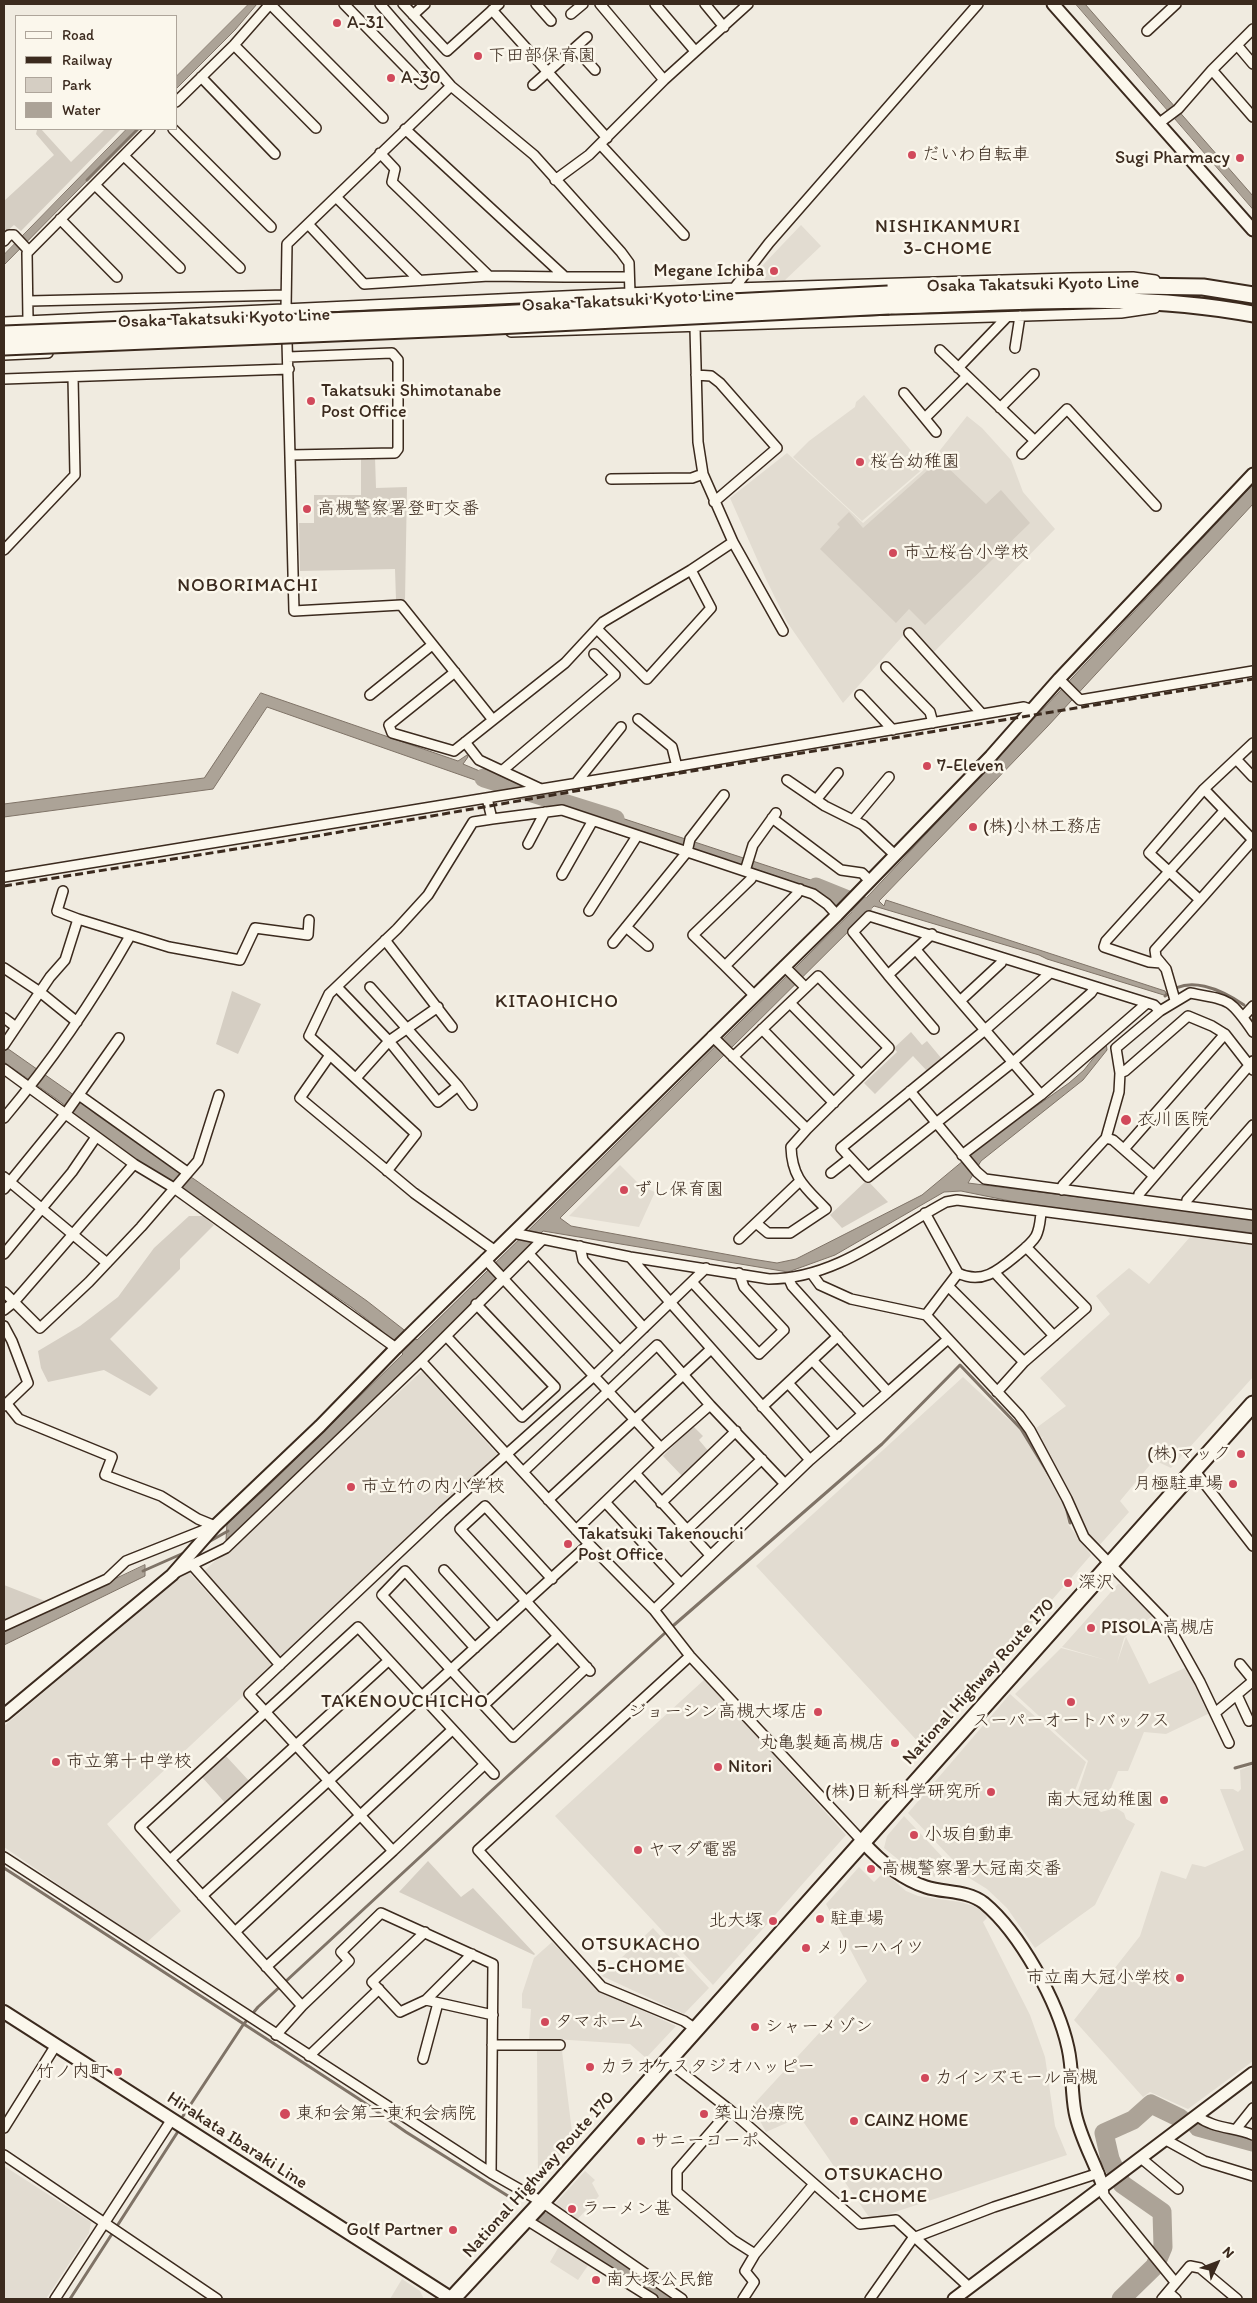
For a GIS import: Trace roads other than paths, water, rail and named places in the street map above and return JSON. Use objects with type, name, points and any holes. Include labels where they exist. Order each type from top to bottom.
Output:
[{"type":"main road","name":"Osaka Takatsuki Kyoto Line","points":[[4,347],[476,327],[1134,286],[1203,286],[1253,295]]},
{"type":"main road","name":"Osaka Takatsuki Kyoto Line","points":[[4,334],[889,300],[1186,303],[1253,314]]},
{"type":"main road","name":"National Highway Route 170","points":[[452,2299],[542,2202],[694,2028],[1253,1404]]},
{"type":"main road","name":"Hirakata Ibaraki Line","points":[[4,2012],[452,2299]]},
{"type":"street","points":[[178,100],[234,45],[270,4],[383,118]]},
{"type":"street","points":[[344,4],[422,84]]},
{"type":"street","points":[[380,4],[451,86],[534,155],[621,252],[629,263],[630,294]]},
{"type":"street","points":[[403,4],[447,51],[496,7],[547,72],[684,235]]},
{"type":"street","points":[[413,14],[425,4]]},
{"type":"street","points":[[536,4],[551,20]]},
{"type":"street","points":[[571,14],[583,4]]},
{"type":"street","points":[[600,4],[664,80]]},
{"type":"street","points":[[655,4],[695,51]]},
{"type":"street","points":[[704,4],[724,27]]},
{"type":"street","points":[[555,180],[604,141],[664,80],[748,4]]},
{"type":"street","points":[[783,631],[733,542],[703,474],[698,442],[695,328],[735,288],[769,243],[978,4]]},
{"type":"street","points":[[1053,4],[1253,230]]},
{"type":"street","points":[[1148,31],[1176,4]]},
{"type":"street","points":[[1158,124],[1170,116],[1253,29]]},
{"type":"street","points":[[533,85],[587,37]]},
{"type":"street","points":[[234,45],[316,128]]},
{"type":"street","points":[[1237,45],[1253,64]]},
{"type":"street","points":[[575,48],[595,70]]},
{"type":"street","points":[[1212,70],[1253,117]]},
{"type":"street","points":[[202,78],[275,154]]},
{"type":"street","points":[[286,309],[287,244],[451,86]]},
{"type":"street","points":[[405,129],[565,277]]},
{"type":"street","points":[[28,320],[27,253],[149,130]]},
{"type":"street","points":[[174,130],[271,227]]},
{"type":"street","points":[[380,153],[395,169],[392,182],[489,276]]},
{"type":"street","points":[[124,156],[240,268]]},
{"type":"street","points":[[95,185],[180,268]]},
{"type":"street","points":[[336,197],[419,280]]},
{"type":"street","points":[[60,220],[117,277]]},
{"type":"street","points":[[308,224],[364,284],[489,276],[629,277]]},
{"type":"street","points":[[4,241],[9,235],[14,235],[29,251]]},
{"type":"street","points":[[4,322],[735,288],[1124,277],[1203,286]]},
{"type":"street","points":[[29,301],[286,295]]},
{"type":"street","points":[[4,355],[443,334],[695,328],[1121,313],[1186,303]]},
{"type":"street","points":[[1015,348],[1020,316]]},
{"type":"street","points":[[958,368],[1006,317]]},
{"type":"street","points":[[287,341],[294,611],[401,605],[493,720]]},
{"type":"street","points":[[940,350],[1035,441]]},
{"type":"street","points":[[288,357],[392,352],[398,360],[398,449],[395,453],[290,455]]},
{"type":"street","points":[[4,379],[288,370]]},
{"type":"street","points":[[1000,408],[1034,374]]},
{"type":"street","points":[[696,375],[710,376],[720,383],[777,448],[714,502]]},
{"type":"street","points":[[925,418],[967,376]]},
{"type":"street","points":[[4,550],[74,475],[73,377]]},
{"type":"street","points":[[904,394],[936,432]]},
{"type":"street","points":[[1022,454],[1067,409],[1156,506]]},
{"type":"street","points":[[611,479],[692,478],[703,474]]},
{"type":"street","points":[[4,1715],[172,1575],[215,1526],[320,1426],[409,1335],[488,1263],[494,1250],[517,1234],[754,996],[786,968],[1032,710],[1062,682],[1253,474]]},
{"type":"street","points":[[455,672],[389,725],[392,733],[454,751],[565,663],[603,622],[691,570],[733,542]]},
{"type":"street","points":[[597,628],[647,679],[711,608],[691,570]]},
{"type":"street","points":[[909,633],[982,714]]},
{"type":"street","points":[[370,695],[432,644]]},
{"type":"street","points":[[503,770],[615,675],[594,654]]},
{"type":"street","points":[[886,667],[930,712],[933,723]]},
{"type":"street","points":[[1062,682],[1080,700],[1253,671]]},
{"type":"street","points":[[860,695],[893,730]]},
{"type":"street","points":[[4,877],[576,784],[1024,707],[1032,710]]},
{"type":"street","points":[[638,719],[672,747],[677,767]]},
{"type":"street","points":[[576,784],[621,727]]},
{"type":"street","points":[[465,742],[479,760],[503,770],[536,790]]},
{"type":"street","points":[[1200,900],[1149,854],[1204,789],[1253,743]]},
{"type":"street","points":[[1236,759],[1253,777]]},
{"type":"street","points":[[816,800],[838,773]]},
{"type":"street","points":[[853,820],[889,777]]},
{"type":"street","points":[[787,780],[816,800],[870,831],[895,855]]},
{"type":"street","points":[[1174,999],[1166,969],[1154,950],[1252,840],[1204,789]]},
{"type":"street","points":[[613,943],[687,851],[690,839],[724,795]]},
{"type":"street","points":[[487,798],[492,819]]},
{"type":"street","points":[[386,1171],[416,1134],[309,1036],[330,994],[428,895],[473,822],[562,810],[592,822],[748,868],[813,894],[827,904],[837,915]]},
{"type":"street","points":[[1161,963],[1149,962],[1104,947],[1106,941],[1170,873],[1224,811]]},
{"type":"street","points":[[528,844],[545,812]]},
{"type":"street","points":[[754,996],[693,934],[752,879],[748,868],[753,845],[774,815],[841,870],[862,873],[870,881]]},
{"type":"street","points":[[562,875],[592,822]]},
{"type":"street","points":[[589,911],[637,836]]},
{"type":"street","points":[[725,966],[800,889]]},
{"type":"street","points":[[63,891],[57,911],[130,936],[240,960],[255,928],[308,936],[309,920]]},
{"type":"street","points":[[934,1029],[852,932],[869,916],[932,934],[1154,1005],[1160,1011]]},
{"type":"street","points":[[4,1044],[65,960],[78,919]]},
{"type":"street","points":[[626,927],[648,946]]},
{"type":"street","points":[[888,975],[932,934]]},
{"type":"street","points":[[4,1118],[30,1088],[100,989],[130,936]]},
{"type":"street","points":[[385,940],[452,1027]]},
{"type":"street","points":[[916,950],[1041,1095]]},
{"type":"street","points":[[960,1001],[1001,963],[1003,958]]},
{"type":"street","points":[[4,968],[40,992],[77,1022]]},
{"type":"street","points":[[786,968],[803,985]]},
{"type":"street","points":[[1050,973],[985,1030],[841,1148],[868,1177],[1013,1062],[1091,993],[1095,987]]},
{"type":"street","points":[[731,1055],[762,1030],[790,1003],[803,985],[818,976],[889,1048],[806,1129],[791,1147],[792,1165],[800,1181],[826,1209],[790,1233],[768,1233],[756,1222]]},
{"type":"street","points":[[370,986],[458,1086],[472,1105]]},
{"type":"street","points":[[336,987],[389,1041],[438,1102],[458,1086]]},
{"type":"street","points":[[1062,1190],[1063,1184],[1106,1138],[1119,1092],[1120,1073],[1116,1048],[1174,999],[1190,993],[1226,1000],[1243,1017],[1253,1032]]},
{"type":"street","points":[[790,1003],[861,1076]]},
{"type":"street","points":[[964,1156],[1041,1095],[1147,1003]]},
{"type":"street","points":[[1243,1017],[1253,1006]]},
{"type":"street","points":[[356,1078],[389,1041],[438,1007]]},
{"type":"street","points":[[1120,1073],[1125,1071],[1188,1016],[1212,1026],[1225,1034],[1252,1066],[1154,1176],[1138,1198]]},
{"type":"street","points":[[4,1018],[16,1027]]},
{"type":"street","points":[[762,1030],[834,1102]]},
{"type":"street","points":[[1124,1149],[1225,1034]]},
{"type":"street","points":[[107,1263],[6,1182],[66,1113],[119,1038]]},
{"type":"street","points":[[714,1038],[806,1129]]},
{"type":"street","points":[[330,1055],[300,1098],[414,1194],[494,1250]]},
{"type":"street","points":[[4,1069],[96,1137],[134,1164],[174,1188],[396,1348]]},
{"type":"street","points":[[910,1091],[977,1172],[985,1178],[1253,1215]]},
{"type":"street","points":[[79,1095],[187,1172]]},
{"type":"street","points":[[4,1292],[40,1328],[107,1263],[198,1161],[219,1095]]},
{"type":"street","points":[[1186,1206],[1187,1200],[1253,1125]]},
{"type":"street","points":[[4,1254],[72,1172],[96,1137]]},
{"type":"street","points":[[1106,1138],[1124,1149],[1154,1176]]},
{"type":"street","points":[[831,1173],[850,1158]]},
{"type":"street","points":[[4,1310],[14,1302],[74,1235],[134,1164]]},
{"type":"street","points":[[739,1239],[800,1181]]},
{"type":"street","points":[[517,1234],[630,1257],[769,1279],[789,1279],[812,1274],[853,1256],[946,1202],[957,1200],[1041,1213],[1253,1239]]},
{"type":"street","points":[[925,1213],[958,1273],[966,1277],[983,1278],[996,1273],[1036,1238],[1040,1227],[1041,1213]]},
{"type":"street","points":[[172,1575],[226,1548],[421,1361],[542,1239]]},
{"type":"street","points":[[580,1246],[582,1260],[644,1328]]},
{"type":"street","points":[[997,1392],[1024,1362],[1086,1308],[1026,1247]]},
{"type":"street","points":[[528,1254],[620,1351]]},
{"type":"street","points":[[630,1257],[810,1460]]},
{"type":"street","points":[[488,1263],[661,1448]]},
{"type":"street","points":[[393,1850],[249,1694],[442,1512],[508,1455],[594,1376],[706,1268]]},
{"type":"street","points":[[692,1282],[759,1354],[784,1330],[744,1287],[739,1273]]},
{"type":"street","points":[[926,1315],[958,1273]]},
{"type":"street","points":[[996,1273],[1054,1336]]},
{"type":"street","points":[[812,1274],[820,1286],[851,1299],[926,1315],[997,1392],[1030,1430],[1067,1499],[1078,1528],[1109,1565],[1167,1623],[1229,1743]]},
{"type":"street","points":[[789,1279],[792,1286],[888,1392]]},
{"type":"street","points":[[948,1286],[1024,1362]]},
{"type":"street","points":[[446,1336],[522,1417],[555,1387],[476,1304]]},
{"type":"street","points":[[4,1326],[28,1382],[5,1405],[19,1419],[112,1457],[105,1475],[161,1496],[198,1519],[215,1526]]},
{"type":"street","points":[[762,1407],[838,1336]]},
{"type":"street","points":[[654,1610],[810,1460],[948,1338]]},
{"type":"street","points":[[4,1346],[12,1341]]},
{"type":"street","points":[[523,1472],[658,1345],[710,1405],[785,1484]]},
{"type":"street","points":[[548,1500],[711,1349]]},
{"type":"street","points":[[812,1360],[863,1414]]},
{"type":"street","points":[[421,1361],[589,1544],[654,1610],[690,1656],[862,1841],[894,1870],[913,1882],[934,1889],[962,1893],[982,1901],[1016,1938],[1045,1987],[1068,2047],[1075,2112],[1084,2141],[1099,2173],[1104,2195],[1175,2282]]},
{"type":"street","points":[[788,1383],[837,1437]]},
{"type":"street","points":[[576,1530],[661,1448],[710,1405]]},
{"type":"street","points":[[662,1503],[736,1431]]},
{"type":"street","points":[[687,1530],[762,1459]]},
{"type":"street","points":[[1194,1470],[1253,1546]]},
{"type":"street","points":[[635,1473],[710,1555]]},
{"type":"street","points":[[605,1502],[681,1584]]},
{"type":"street","points":[[475,1648],[405,1571],[382,1595],[513,1737],[589,1669],[526,1603],[460,1529],[485,1506],[552,1579]]},
{"type":"street","points":[[4,1626],[107,1579],[126,1560],[215,1526]]},
{"type":"street","points":[[202,1896],[589,1544]]},
{"type":"street","points":[[192,1565],[280,1665]]},
{"type":"street","points":[[444,1570],[497,1628]]},
{"type":"street","points":[[302,2006],[140,1826],[358,1627],[494,1774]]},
{"type":"street","points":[[484,1705],[558,1636]]},
{"type":"street","points":[[690,1656],[478,1850],[602,1987],[684,2020],[694,2028]]},
{"type":"street","points":[[170,1860],[388,1661]]},
{"type":"street","points":[[1215,1713],[1253,1680],[1240,1664]]},
{"type":"street","points":[[1237,1695],[1249,1721]]},
{"type":"street","points":[[235,1932],[452,1730]]},
{"type":"street","points":[[266,1967],[485,1764]]},
{"type":"street","points":[[4,1857],[491,2173],[542,2202],[682,2299]]},
{"type":"street","points":[[276,2035],[302,2006],[349,1961],[342,1952],[381,1913],[493,1964],[491,2173]]},
{"type":"street","points":[[425,1932],[372,1982],[400,2012],[426,2000],[472,1954]]},
{"type":"street","points":[[309,2056],[379,1990]]},
{"type":"street","points":[[426,2000],[493,2015]]},
{"type":"street","points":[[423,2059],[438,2003]]},
{"type":"street","points":[[4,2128],[56,2045]]},
{"type":"street","points":[[492,2045],[560,2045]]},
{"type":"street","points":[[666,2060],[730,2110],[860,2224],[896,2220],[913,2238],[969,2287]]},
{"type":"street","points":[[954,2299],[1142,2159],[1253,2073]]},
{"type":"street","points":[[1237,2128],[1253,2108]]},
{"type":"street","points":[[730,2110],[677,2171],[677,2192],[733,2240],[755,2254]]},
{"type":"street","points":[[1197,2116],[1207,2124],[1237,2128],[1253,2135]]},
{"type":"street","points":[[55,2299],[172,2119]]},
{"type":"street","points":[[1166,2140],[1204,2161],[1253,2176]]},
{"type":"street","points":[[4,2155],[104,2221],[109,2227],[214,2298]]},
{"type":"street","points":[[1142,2159],[1178,2189]]},
{"type":"street","points":[[870,2299],[913,2238],[994,2207],[1099,2173]]},
{"type":"street","points":[[743,2299],[754,2282],[745,2271],[755,2254],[814,2184]]},
{"type":"street","points":[[525,2219],[653,2299]]},
{"type":"street","points":[[1162,2299],[1190,2266],[1200,2268],[1237,2299]]},
{"type":"street","points":[[1168,2292],[1176,2299]]},
{"type":"water","points":[[249,4],[257,4],[235,30],[178,87],[178,75]]},
{"type":"water","points":[[1076,4],[1085,4],[1253,196],[1253,209]]},
{"type":"water","points":[[126,130],[137,130],[4,265],[4,255]]},
{"type":"water","points":[[1253,485],[1253,504],[1047,727],[879,901],[884,906],[886,900],[1165,991],[1167,996],[1039,955],[874,906],[560,1218],[571,1226],[752,1259],[777,1263],[796,1259],[922,1195],[987,1141],[1069,1083],[1084,1070],[1106,1042],[1107,1050],[1083,1080],[981,1161],[968,1183],[1253,1219],[1253,1233],[1025,1204],[961,1191],[944,1192],[835,1255],[788,1272],[543,1231],[453,1322],[239,1530],[226,1540],[227,1523],[262,1492],[403,1354],[381,1330],[351,1307],[89,1127],[62,1103],[4,1062],[4,1046],[71,1093],[94,1113],[149,1152],[194,1179],[367,1301],[417,1340],[869,895]]},
{"type":"water","points":[[261,693],[458,761],[467,755],[468,757],[463,764],[513,785],[495,787],[267,707],[213,789],[4,817],[4,804],[204,778]]},
{"type":"water","points":[[591,808],[844,891],[838,897],[590,815]]},
{"type":"water","points":[[145,1565],[145,1576],[4,1645],[4,1632]]},
{"type":"waterway","points":[[87,180],[137,130]]},
{"type":"waterway","points":[[484,778],[615,819]]},
{"type":"waterway","points":[[816,887],[863,906]]},
{"type":"waterway","points":[[1165,996],[1174,989],[1184,986],[1204,986],[1215,989],[1244,1005]]},
{"type":"waterway","points":[[674,1625],[882,1444],[960,1365],[1021,1429],[1057,1488]]},
{"type":"waterway","points":[[1066,1507],[1070,1523]]},
{"type":"waterway","points":[[205,1544],[228,1531]]},
{"type":"waterway","points":[[143,1571],[186,1552]]},
{"type":"waterway","points":[[183,2116],[243,2025],[258,2007],[665,1633]]},
{"type":"waterway","points":[[1235,1768],[1253,1763]]},
{"type":"waterway","points":[[4,1868],[359,2099],[406,2132],[516,2201]]},
{"type":"waterway","points":[[1121,2299],[1155,2266],[1163,2247],[1162,2212],[1122,2184],[1110,2159],[1104,2133],[1133,2120],[1151,2104],[1180,2118]]},
{"type":"waterway","points":[[1198,2127],[1253,2142]]},
{"type":"waterway","points":[[70,2299],[177,2133]]},
{"type":"waterway","points":[[546,2222],[667,2299]]},
{"type":"railway","points":[[4,886],[305,838],[662,776],[1253,679]]},
{"type":"place","name":"A-31","points":[[337,23]]},
{"type":"place","name":"下田部保育園","points":[[478,56]]},
{"type":"place","name":"A-30","points":[[391,78]]},
{"type":"place","name":"だいわ自転車","points":[[912,155]]},
{"type":"place","name":"Sugi Pharmacy","points":[[1240,158]]},
{"type":"place","name":"Megane Ichiba","points":[[774,271]]},
{"type":"place","name":"Takatsuki Shimotanabe Post Office","points":[[311,401]]},
{"type":"place","name":"桜台幼稚園","points":[[860,462]]},
{"type":"place","name":"高槻警察署登町交番","points":[[307,509]]},
{"type":"place","name":"市立桜台小学校","points":[[893,553]]},
{"type":"place","name":"7-Eleven","points":[[927,766]]},
{"type":"place","name":"(株)小林工務店","points":[[973,827]]},
{"type":"place","name":"衣川医院","points":[[1126,1120]]},
{"type":"place","name":"ずし保育園","points":[[624,1190]]},
{"type":"place","name":"(株)マック","points":[[1241,1454]]},
{"type":"place","name":"月極駐車場","points":[[1233,1484]]},
{"type":"place","name":"市立竹の内小学校","points":[[351,1487]]},
{"type":"place","name":"Takatsuki Takenouchi Post Office","points":[[568,1544]]},
{"type":"place","name":"深沢","points":[[1068,1583]]},
{"type":"place","name":"PISOLA高槻店","points":[[1091,1628]]},
{"type":"place","name":"スーパーオートバックス","points":[[1071,1702]]},
{"type":"place","name":"ジョーシン高槻大塚店","points":[[818,1712]]},
{"type":"place","name":"丸亀製麺高槻店","points":[[895,1743]]},
{"type":"place","name":"市立第十中学校","points":[[56,1762]]},
{"type":"place","name":"Nitori","points":[[718,1767]]},
{"type":"place","name":"(株)日新科学研究所","points":[[991,1792]]},
{"type":"place","name":"南大冠幼稚園","points":[[1164,1800]]},
{"type":"place","name":"小坂自動車","points":[[914,1835]]},
{"type":"place","name":"ヤマダ電器","points":[[638,1850]]},
{"type":"place","name":"高槻警察署大冠南交番","points":[[871,1869]]},
{"type":"place","name":"駐車場","points":[[820,1919]]},
{"type":"place","name":"北大塚","points":[[773,1921]]},
{"type":"place","name":"メリーハイツ","points":[[806,1948]]},
{"type":"place","name":"市立南大冠小学校","points":[[1180,1978]]},
{"type":"place","name":"タマホーム","points":[[545,2022]]},
{"type":"place","name":"シャーメゾン","points":[[755,2027]]},
{"type":"place","name":"カラオケスタジオハッピー","points":[[590,2067]]},
{"type":"place","name":"竹ノ内町","points":[[118,2072]]},
{"type":"place","name":"カインズモール高槻","points":[[925,2078]]},
{"type":"place","name":"東和会第二東和会病院","points":[[285,2114]]},
{"type":"place","name":"築山治療院","points":[[704,2114]]},
{"type":"place","name":"CAINZ HOME","points":[[854,2121]]},
{"type":"place","name":"サニーコーポ","points":[[641,2141]]},
{"type":"place","name":"ラーメン甚","points":[[572,2209]]},
{"type":"place","name":"Golf Partner","points":[[453,2230]]},
{"type":"place","name":"南大塚公民館","points":[[596,2280]]},
{"type":"district","name":"NISHIKANMURI 3-CHOME","points":[[948,238]]},
{"type":"district","name":"NOBORIMACHI","points":[[248,586]]},
{"type":"district","name":"KITAOHICHO","points":[[557,1002]]},
{"type":"district","name":"TAKENOUCHICHO","points":[[405,1702]]},
{"type":"district","name":"OTSUKACHO 5-CHOME","points":[[641,1956]]},
{"type":"district","name":"OTSUKACHO 1-CHOME","points":[[884,2186]]}]
